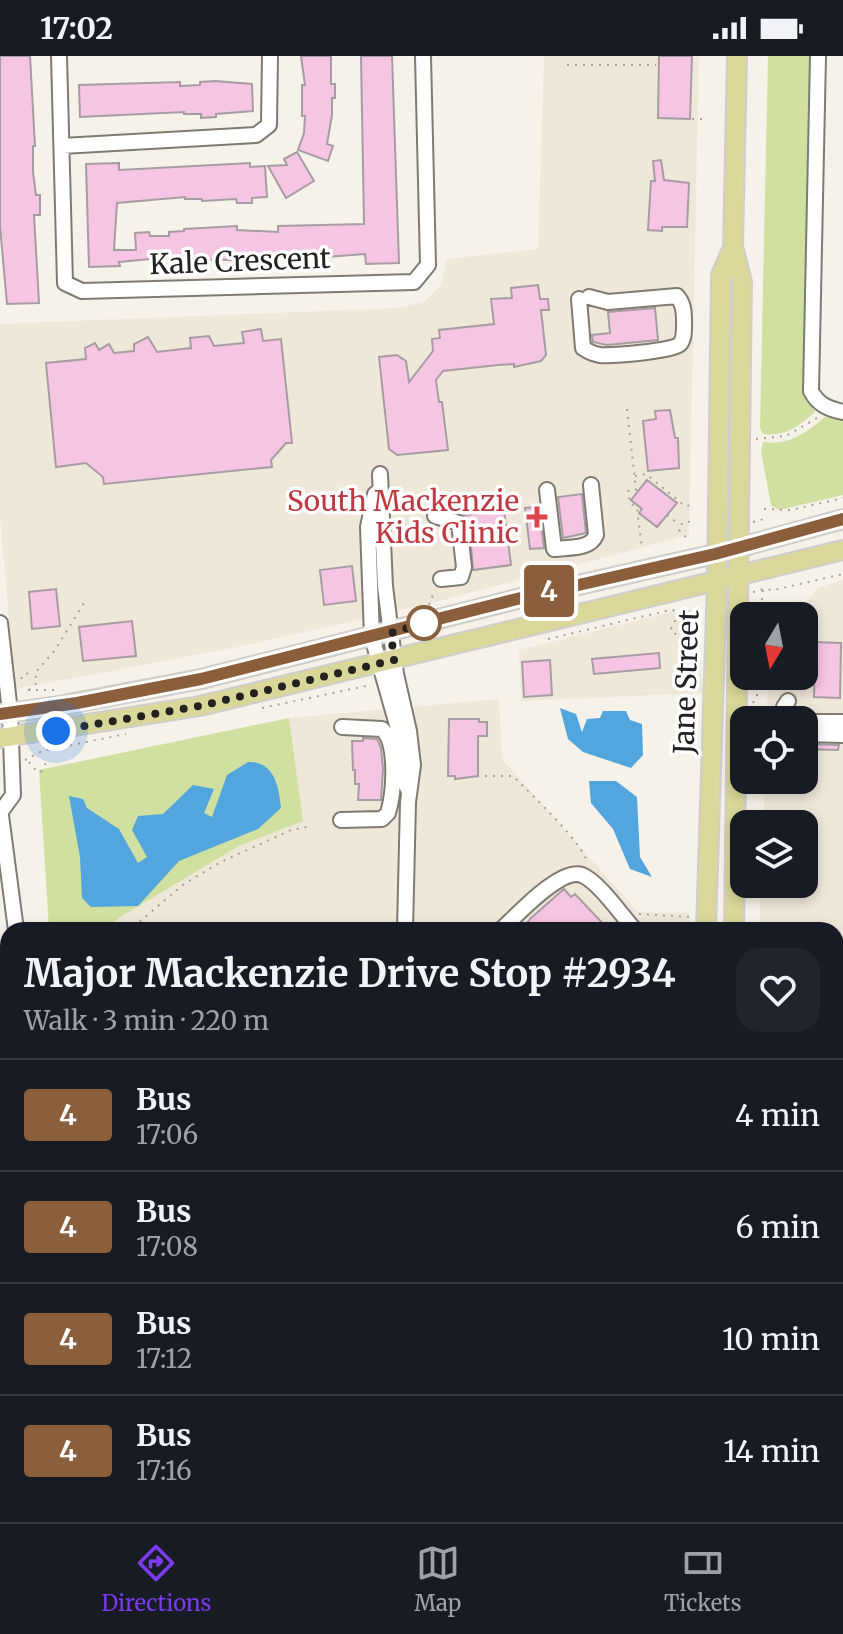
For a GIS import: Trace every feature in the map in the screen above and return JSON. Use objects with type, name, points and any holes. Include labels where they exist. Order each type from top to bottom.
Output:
[{"type":"main road","name":"Jane Street","points":[[734,922],[742,282],[733,247],[737,56]]},
{"type":"main road","name":"Jane Street","points":[[698,922],[717,582],[721,275],[733,247]]},
{"type":"main road","points":[[5,713],[147,691],[391,633],[521,598],[715,554],[843,519]]},
{"type":"main road","points":[[5,738],[200,706],[843,550]]},
{"type":"street","name":"Kale Crescent","points":[[59,56],[65,283],[82,291],[414,282],[428,265],[423,56]]},
{"type":"street","points":[[62,146],[256,135],[269,125],[270,56]]},
{"type":"street","points":[[818,56],[811,391],[816,401],[837,410]]},
{"type":"street","points":[[677,296],[682,302],[684,316],[683,341],[669,350],[617,355],[591,353],[583,348],[584,298],[608,302],[677,296]]},
{"type":"street","points":[[387,661],[372,637],[368,527],[380,474],[385,586],[391,633],[387,661],[402,776],[409,792],[405,922]]},
{"type":"street","points":[[547,490],[554,549],[589,545],[593,541],[596,535],[591,485]]},
{"type":"street","points":[[435,516],[459,523],[464,567],[461,577],[441,579]]},
{"type":"street","points":[[0,623],[5,738],[13,795],[1,809],[15,922]]},
{"type":"street","points":[[818,722],[843,722]]},
{"type":"street","points":[[341,820],[382,819],[388,813],[392,746],[388,734],[382,729],[342,727]]},
{"type":"street","points":[[818,734],[843,735]]},
{"type":"street","points":[[510,922],[567,874],[581,874],[628,922]]},
{"type":"path","points":[[567,65],[656,65]]},
{"type":"path","points":[[692,119],[705,119]]},
{"type":"path","points":[[627,409],[636,490],[627,494],[630,503],[637,508],[642,549]]},
{"type":"path","points":[[755,439],[786,436],[837,410]]},
{"type":"path","points":[[635,476],[646,474],[685,506],[694,505]]},
{"type":"path","points":[[764,509],[791,510],[843,498]]},
{"type":"path","points":[[667,515],[680,525]]},
{"type":"path","points":[[680,525],[687,521],[694,524]]},
{"type":"path","points":[[680,525],[679,530],[686,537]]},
{"type":"path","points":[[762,602],[763,589],[774,590],[843,574]]},
{"type":"path","points":[[35,673],[55,650],[84,603]]},
{"type":"path","points":[[679,612],[672,623],[674,634],[680,635],[693,623]]},
{"type":"path","points":[[20,684],[24,674],[29,671],[35,673]]},
{"type":"path","points":[[28,690],[37,683],[35,673]]},
{"type":"path","points":[[28,760],[33,768],[41,772],[47,761]]},
{"type":"path","points":[[485,776],[512,776],[543,806],[589,861],[581,874]]},
{"type":"path","points":[[139,922],[184,884],[221,862],[291,830],[312,826]]},
{"type":"path","points":[[638,914],[686,922]]},
{"type":"shaded area","points":[[544,56],[699,56],[689,535],[420,606],[238,647],[15,689],[0,516],[0,324],[398,308],[424,302],[441,285],[447,259],[538,249]]},
{"type":"shaded area","points":[[843,580],[843,922],[759,922],[760,898],[818,898],[818,810],[764,810],[764,794],[818,794],[818,706],[767,706],[768,690],[818,690],[818,602],[806,602],[817,588]]},
{"type":"shaded area","points":[[674,611],[690,615],[698,625],[703,693],[521,701],[519,650]]},
{"type":"shaded area","points":[[499,699],[502,759],[638,912],[689,913],[689,922],[114,922],[239,846],[303,821],[289,718]]},
{"type":"green space","points":[[768,56],[812,56],[805,398],[815,412],[803,422],[778,434],[763,434],[760,428]]},
{"type":"green space","points":[[825,417],[843,420],[843,495],[779,510],[771,505],[761,451],[763,442],[789,440]]},
{"type":"green space","points":[[289,718],[303,821],[239,846],[114,922],[49,922],[39,770]]},
{"type":"water","points":[[560,708],[576,714],[582,732],[587,719],[600,718],[603,711],[626,711],[630,720],[642,724],[643,755],[631,768],[583,752],[568,739]]},
{"type":"water","points":[[248,762],[269,770],[277,784],[280,800],[281,808],[258,829],[179,861],[138,906],[91,907],[82,898],[80,857],[69,796],[83,799],[87,808],[119,829],[138,863],[147,857],[132,830],[138,816],[163,814],[193,785],[214,789],[204,813],[212,817],[227,775]]},
{"type":"water","points":[[589,781],[616,781],[637,797],[640,857],[652,877],[630,869],[613,829],[591,803]]},
{"type":"building","points":[[0,56],[30,56],[35,146],[33,172],[36,195],[40,195],[40,215],[34,215],[39,303],[7,304],[0,226]]},
{"type":"building","points":[[301,56],[331,56],[331,84],[335,84],[335,98],[332,98],[327,144],[333,146],[328,161],[298,150],[304,133],[305,116],[302,116],[302,85],[305,85]]},
{"type":"building","points":[[361,56],[392,56],[399,263],[366,264],[365,254],[238,260],[150,259],[119,262],[120,266],[89,267],[86,164],[119,163],[119,170],[250,163],[250,167],[265,166],[267,197],[252,198],[252,203],[237,203],[236,199],[202,201],[185,197],[117,203],[114,250],[136,250],[135,233],[169,236],[169,232],[184,229],[237,226],[237,230],[278,232],[278,226],[364,224]]},
{"type":"building","points":[[659,56],[692,56],[690,119],[658,118]]},
{"type":"building","points":[[215,81],[252,84],[253,111],[201,118],[201,114],[184,112],[80,117],[79,85],[180,82],[180,86]]},
{"type":"building","points":[[297,152],[314,181],[286,198],[268,166],[287,165],[284,159]]},
{"type":"building","points":[[661,160],[664,180],[689,183],[687,227],[648,230],[651,181],[655,181],[653,161]]},
{"type":"building","points":[[538,285],[540,299],[548,299],[549,310],[541,310],[546,355],[541,361],[514,367],[514,364],[443,371],[436,380],[448,450],[397,455],[389,449],[379,357],[397,355],[406,361],[409,382],[433,351],[432,339],[440,338],[439,330],[494,324],[491,299],[512,298],[511,288]]},
{"type":"building","points":[[655,308],[658,340],[607,345],[593,342],[592,335],[610,333],[608,312]]},
{"type":"building","points":[[261,329],[263,341],[281,339],[292,443],[286,443],[271,460],[272,467],[104,484],[103,477],[86,463],[56,467],[46,363],[86,359],[85,348],[95,343],[99,350],[109,344],[114,353],[134,351],[134,344],[148,337],[157,352],[191,348],[190,338],[209,336],[214,346],[244,343],[242,332]]},
{"type":"building","points":[[670,410],[675,438],[678,438],[679,468],[648,471],[643,421],[656,419],[655,411]]},
{"type":"building","points":[[647,480],[677,503],[657,527],[639,513],[642,509],[631,500]]},
{"type":"building","points":[[582,494],[586,533],[563,538],[558,497]]},
{"type":"building","points":[[539,507],[544,548],[530,549],[525,508]]},
{"type":"building","points":[[504,511],[511,565],[473,570],[469,522],[464,515]]},
{"type":"building","points":[[352,566],[356,601],[324,605],[320,570]]},
{"type":"building","points":[[56,589],[60,626],[32,629],[29,592]]},
{"type":"building","points":[[132,621],[136,656],[83,661],[79,627]]},
{"type":"building","points":[[818,642],[841,643],[840,698],[814,697],[814,690],[818,690]]},
{"type":"building","points":[[659,653],[660,668],[594,674],[592,659]]},
{"type":"building","points":[[550,660],[552,695],[524,697],[522,662]]},
{"type":"building","points":[[449,719],[487,722],[487,736],[478,736],[478,776],[455,779],[455,776],[448,776]]},
{"type":"building","points":[[363,738],[377,739],[381,748],[381,800],[358,800],[359,784],[355,784],[352,741],[363,741]]},
{"type":"building","points":[[818,744],[839,745],[838,750],[818,749]]},
{"type":"building","points":[[564,889],[571,897],[575,894],[601,922],[528,922]]},
{"type":"bus line","name":"4","points":[[0,714],[147,691],[201,679],[521,598],[715,554],[843,519]]},
{"type":"place","name":"South Mackenzie Kids Clinic","points":[[537,517]]},
{"type":"route","points":[[56,731],[200,706],[394,660],[391,633],[424,623]]}]
